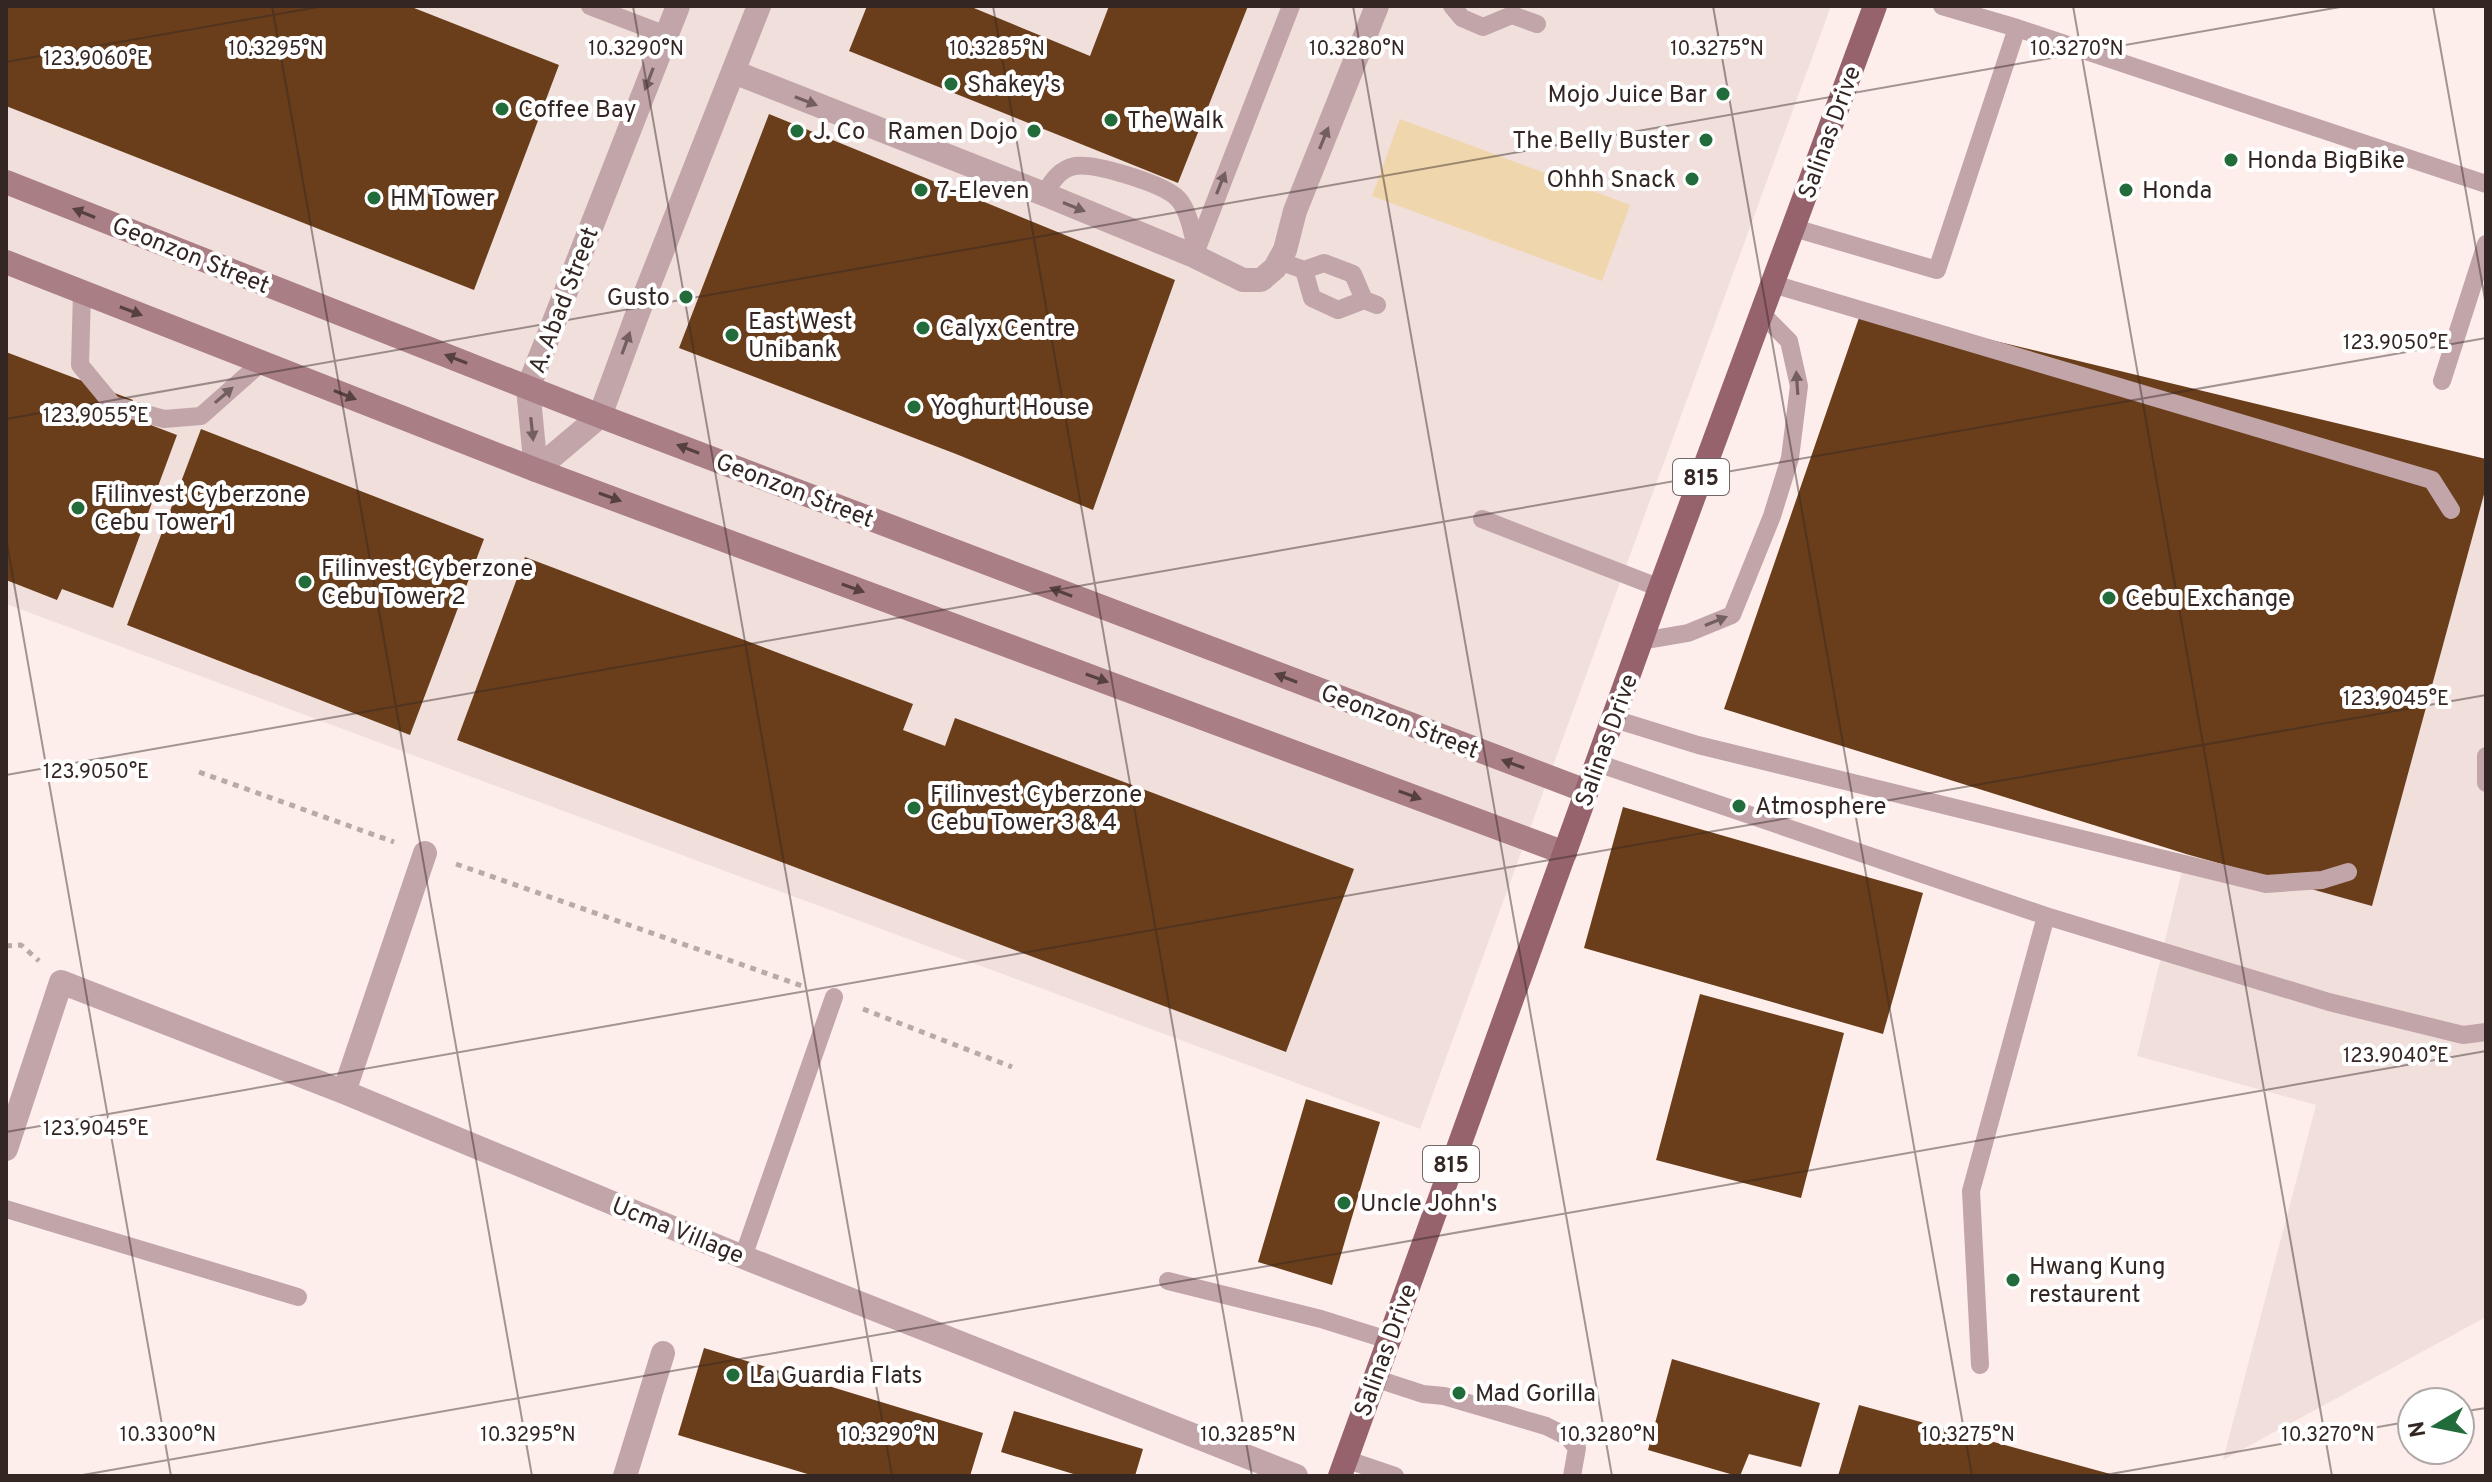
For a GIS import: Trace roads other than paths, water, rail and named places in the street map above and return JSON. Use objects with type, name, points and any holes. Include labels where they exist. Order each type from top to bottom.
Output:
[{"type":"main road","name":"Salinas Drive","points":[[1342,1468],[1660,588],[1875,6]]},
{"type":"street","name":"A. Abad Street","points":[[536,470],[528,388],[678,6]]},
{"type":"street","points":[[536,470],[600,416],[759,6]]},
{"type":"street","points":[[734,72],[1195,252],[1243,280],[1261,280],[1275,268],[1285,250],[1295,211],[1377,6]]},
{"type":"street","name":"Geonzon Street","points":[[6,182],[600,416],[1586,791]]},
{"type":"street","points":[[6,262],[536,470],[1565,853]]},
{"type":"street","points":[[344,1092],[425,853]]},
{"type":"street","name":"Ucma Village","points":[[6,1149],[61,982],[344,1092],[743,1257],[1296,1476]]},
{"type":"street","points":[[625,1476],[663,1353]]},
{"type":"lane","points":[[590,6],[666,35]]},
{"type":"lane","points":[[1195,252],[1291,6]]},
{"type":"lane","points":[[1452,6],[1462,18],[1483,27],[1510,10],[1537,24]]},
{"type":"lane","points":[[1942,6],[2017,28],[2486,184]]},
{"type":"lane","points":[[1794,228],[1937,270],[2017,28]]},
{"type":"lane","points":[[1044,194],[1056,175],[1074,166],[1101,168],[1125,175],[1177,196],[1184,209],[1195,252]]},
{"type":"lane","points":[[2442,381],[2486,244]]},
{"type":"lane","points":[[1279,261],[1304,270],[1324,263],[1353,274],[1370,302],[1338,310],[1312,298],[1304,270]]},
{"type":"lane","points":[[1773,284],[2432,480],[2451,510]]},
{"type":"lane","points":[[82,292],[80,365],[113,405],[164,419],[201,416],[262,362]]},
{"type":"lane","points":[[1641,641],[1688,633],[1732,615],[1772,516],[1790,458],[1799,386],[1789,341],[1762,314]]},
{"type":"lane","points":[[1482,519],[1660,588]]},
{"type":"lane","points":[[1614,719],[1698,745],[2266,884],[2322,880],[2348,872]]},
{"type":"lane","points":[[2486,756],[2486,783]]},
{"type":"lane","points":[[1597,763],[2046,916],[2329,1002],[2463,1035],[2486,1032]]},
{"type":"lane","points":[[1980,1365],[1971,1191],[2046,916]]},
{"type":"lane","points":[[743,1257],[834,997]]},
{"type":"lane","points":[[6,1209],[298,1297]]},
{"type":"lane","points":[[1168,1281],[1321,1319],[1388,1340]]},
{"type":"lane","points":[[1374,1378],[1546,1426],[1568,1437],[1577,1448],[1572,1476]]},
{"type":"lane","points":[[1342,1468],[1395,1476]]},
{"type":"place","name":"Shakey's","points":[[951,84]]},
{"type":"place","name":"Mojo Juice Bar","points":[[1723,94]]},
{"type":"place","name":"Coffee Bay","points":[[502,109]]},
{"type":"place","name":"The Walk","points":[[1111,120]]},
{"type":"place","name":"J. Co","points":[[797,131]]},
{"type":"place","name":"Ramen Dojo","points":[[1034,131]]},
{"type":"place","name":"The Belly Buster","points":[[1706,140]]},
{"type":"place","name":"Honda BigBike","points":[[2231,160]]},
{"type":"place","name":"Ohhh Snack","points":[[1692,179]]},
{"type":"place","name":"7-Eleven","points":[[921,190]]},
{"type":"place","name":"Honda","points":[[2126,190]]},
{"type":"place","name":"HM Tower","points":[[374,198]]},
{"type":"place","name":"Gusto","points":[[686,297]]},
{"type":"place","name":"Calyx Centre","points":[[923,328]]},
{"type":"place","name":"East West Unibank","points":[[732,335]]},
{"type":"place","name":"Yoghurt House","points":[[914,407]]},
{"type":"place","name":"Filinvest Cyberzone Cebu Tower 1","points":[[78,508]]},
{"type":"place","name":"Filinvest Cyberzone Cebu Tower 2","points":[[305,582]]},
{"type":"place","name":"Cebu Exchange","points":[[2109,598]]},
{"type":"place","name":"Atmosphere","points":[[1739,806]]},
{"type":"place","name":"Filinvest Cyberzone Cebu Tower 3 & 4","points":[[914,808]]},
{"type":"place","name":"Uncle John's","points":[[1344,1203]]},
{"type":"place","name":"Hwang Kung restaurent","points":[[2013,1280]]},
{"type":"place","name":"La Guardia Flats","points":[[733,1375]]},
{"type":"place","name":"Mad Gorilla","points":[[1459,1393]]}]
